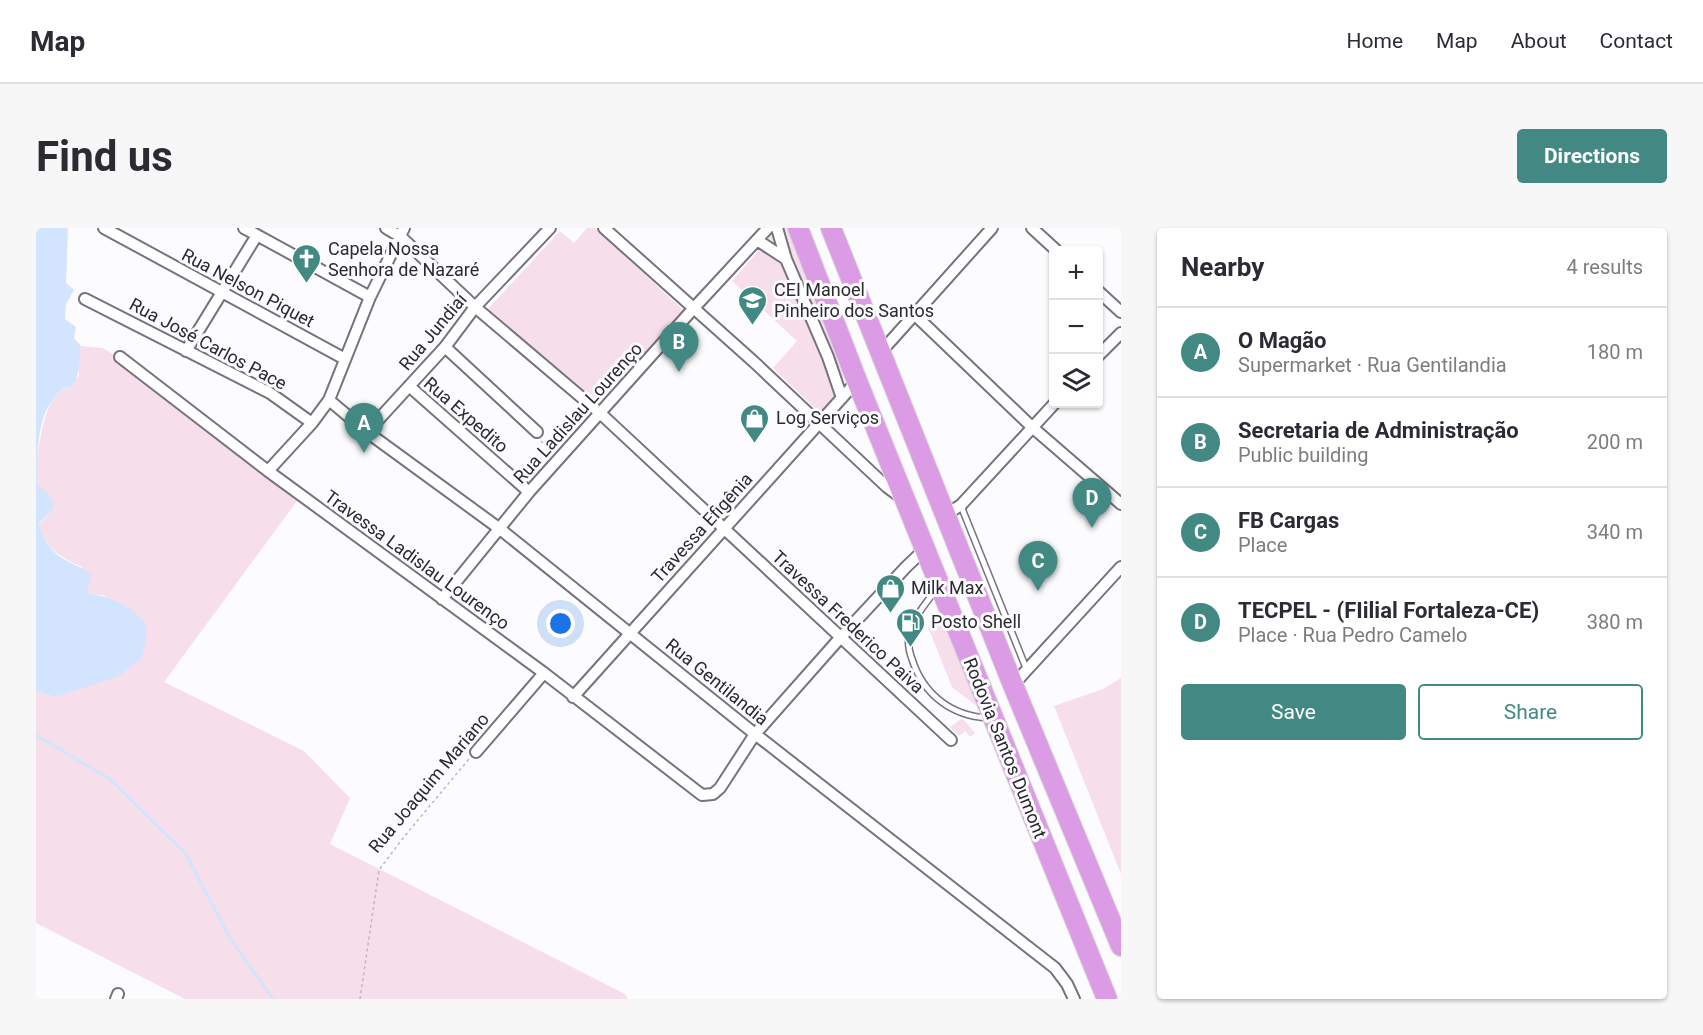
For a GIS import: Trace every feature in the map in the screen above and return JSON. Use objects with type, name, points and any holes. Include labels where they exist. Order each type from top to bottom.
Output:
[{"type":"highway","name":"Rodovia Santos Dumont","points":[[798,228],[857,381],[1107,999]]},
{"type":"highway","name":"Rodovia Santos Dumont","points":[[831,228],[880,354],[953,510],[1013,685],[1121,946]]},
{"type":"street","name":"Rua Nelson Piquet","points":[[104,228],[345,359]]},
{"type":"street","name":"Travessa Frederico Paiva","points":[[386,228],[402,232],[475,308],[600,413],[951,740]]},
{"type":"street","name":"Rua Jundiaí","points":[[367,432],[445,347],[475,308],[550,228]]},
{"type":"street","points":[[604,228],[754,362],[887,487],[906,501]]},
{"type":"street","name":"Rua Ladislau Lourenço","points":[[442,598],[530,492],[768,228]]},
{"type":"street","points":[[777,228],[786,259],[828,357],[842,398]]},
{"type":"street","points":[[880,354],[992,228]]},
{"type":"street","points":[[1032,228],[1052,246]]},
{"type":"street","points":[[186,351],[252,231],[370,297]]},
{"type":"street","points":[[268,471],[312,423],[329,400],[370,297],[402,232]]},
{"type":"street","points":[[757,240],[786,259]]},
{"type":"street","points":[[1103,296],[1121,312]]},
{"type":"street","name":"Rua José Carlos Pace","points":[[85,299],[270,393],[312,423]]},
{"type":"street","points":[[914,314],[1032,427],[1121,504]]},
{"type":"street","points":[[1101,354],[1121,333]]},
{"type":"street","points":[[445,347],[537,435]]},
{"type":"street","name":"Travessa Ladislau Lourenço","points":[[120,357],[268,471],[544,673],[702,795],[713,794],[726,781],[755,734]]},
{"type":"street","name":"Travessa Efigênia","points":[[573,697],[857,381]]},
{"type":"street","name":"Rua Expedito","points":[[409,386],[530,492]]},
{"type":"street","name":"Rua Gentilandia","points":[[329,400],[367,432],[500,529],[755,734],[1055,968],[1067,984],[1074,999]]},
{"type":"street","points":[[953,510],[1050,408]]},
{"type":"street","points":[[755,734],[840,638],[925,549]]},
{"type":"street","points":[[1013,685],[1026,668],[1121,567]]},
{"type":"street","name":"Rua Joaquim Mariano","points":[[476,752],[544,673]]},
{"type":"lane","points":[[953,510],[1026,668]]},
{"type":"lane","points":[[939,584],[909,632],[910,652],[918,676],[926,687],[950,708],[970,716],[993,718]]},
{"type":"path","points":[[537,435],[560,459]]},
{"type":"path","name":"Rua Joaquim Mariano","points":[[360,999],[379,870],[476,752]]},
{"type":"shaded area","points":[[587,228],[595,228],[684,311],[598,402],[488,309],[560,231],[574,243]]},
{"type":"shaded area","points":[[778,228],[787,228],[844,373],[837,396],[819,412],[773,368],[797,341],[732,281]]},
{"type":"shaded area","points":[[81,346],[103,348],[114,355],[297,501],[164,682],[304,751],[350,798],[330,844],[625,994],[628,999],[185,999],[36,923],[36,691],[55,697],[106,596],[87,593],[82,567],[54,551],[41,532],[39,524],[51,512],[37,483],[38,455],[46,414],[60,392],[79,376]]},
{"type":"shaded area","points":[[942,620],[978,707],[952,687],[928,627]]},
{"type":"shaded area","points":[[1121,678],[1121,874],[1054,706],[1103,689]]},
{"type":"shaded area","points":[[961,719],[975,733],[970,737],[965,731],[959,736],[950,727]]},
{"type":"water","points":[[36,228],[68,228],[66,283],[74,290],[66,304],[65,319],[76,327],[74,338],[81,346],[78,372],[73,386],[63,388],[44,415],[38,444],[37,484],[51,497],[54,506],[39,523],[40,528],[54,552],[91,575],[87,593],[120,603],[146,624],[146,640],[141,659],[117,677],[55,697],[36,691]]},
{"type":"waterway","points":[[36,735],[110,779],[185,853],[231,940],[273,999]]},
{"type":"place","name":"Capela Nossa Senhora de Nazaré","points":[[307,284]]},
{"type":"place","name":"CEI Manoel Pinheiro dos Santos","points":[[753,326]]},
{"type":"place","name":"Secretaria de Administração","points":[[679,372]]},
{"type":"place","name":"Log Serviços","points":[[755,444]]},
{"type":"place","name":"O Magão","points":[[364,453]]},
{"type":"place","name":"TECPEL - (FIilial Fortaleza-CE)","points":[[1092,528]]},
{"type":"place","name":"FB Cargas","points":[[1038,591]]},
{"type":"place","name":"Milk Max","points":[[890,614]]},
{"type":"place","name":"Posto Shell","points":[[910,648]]}]
